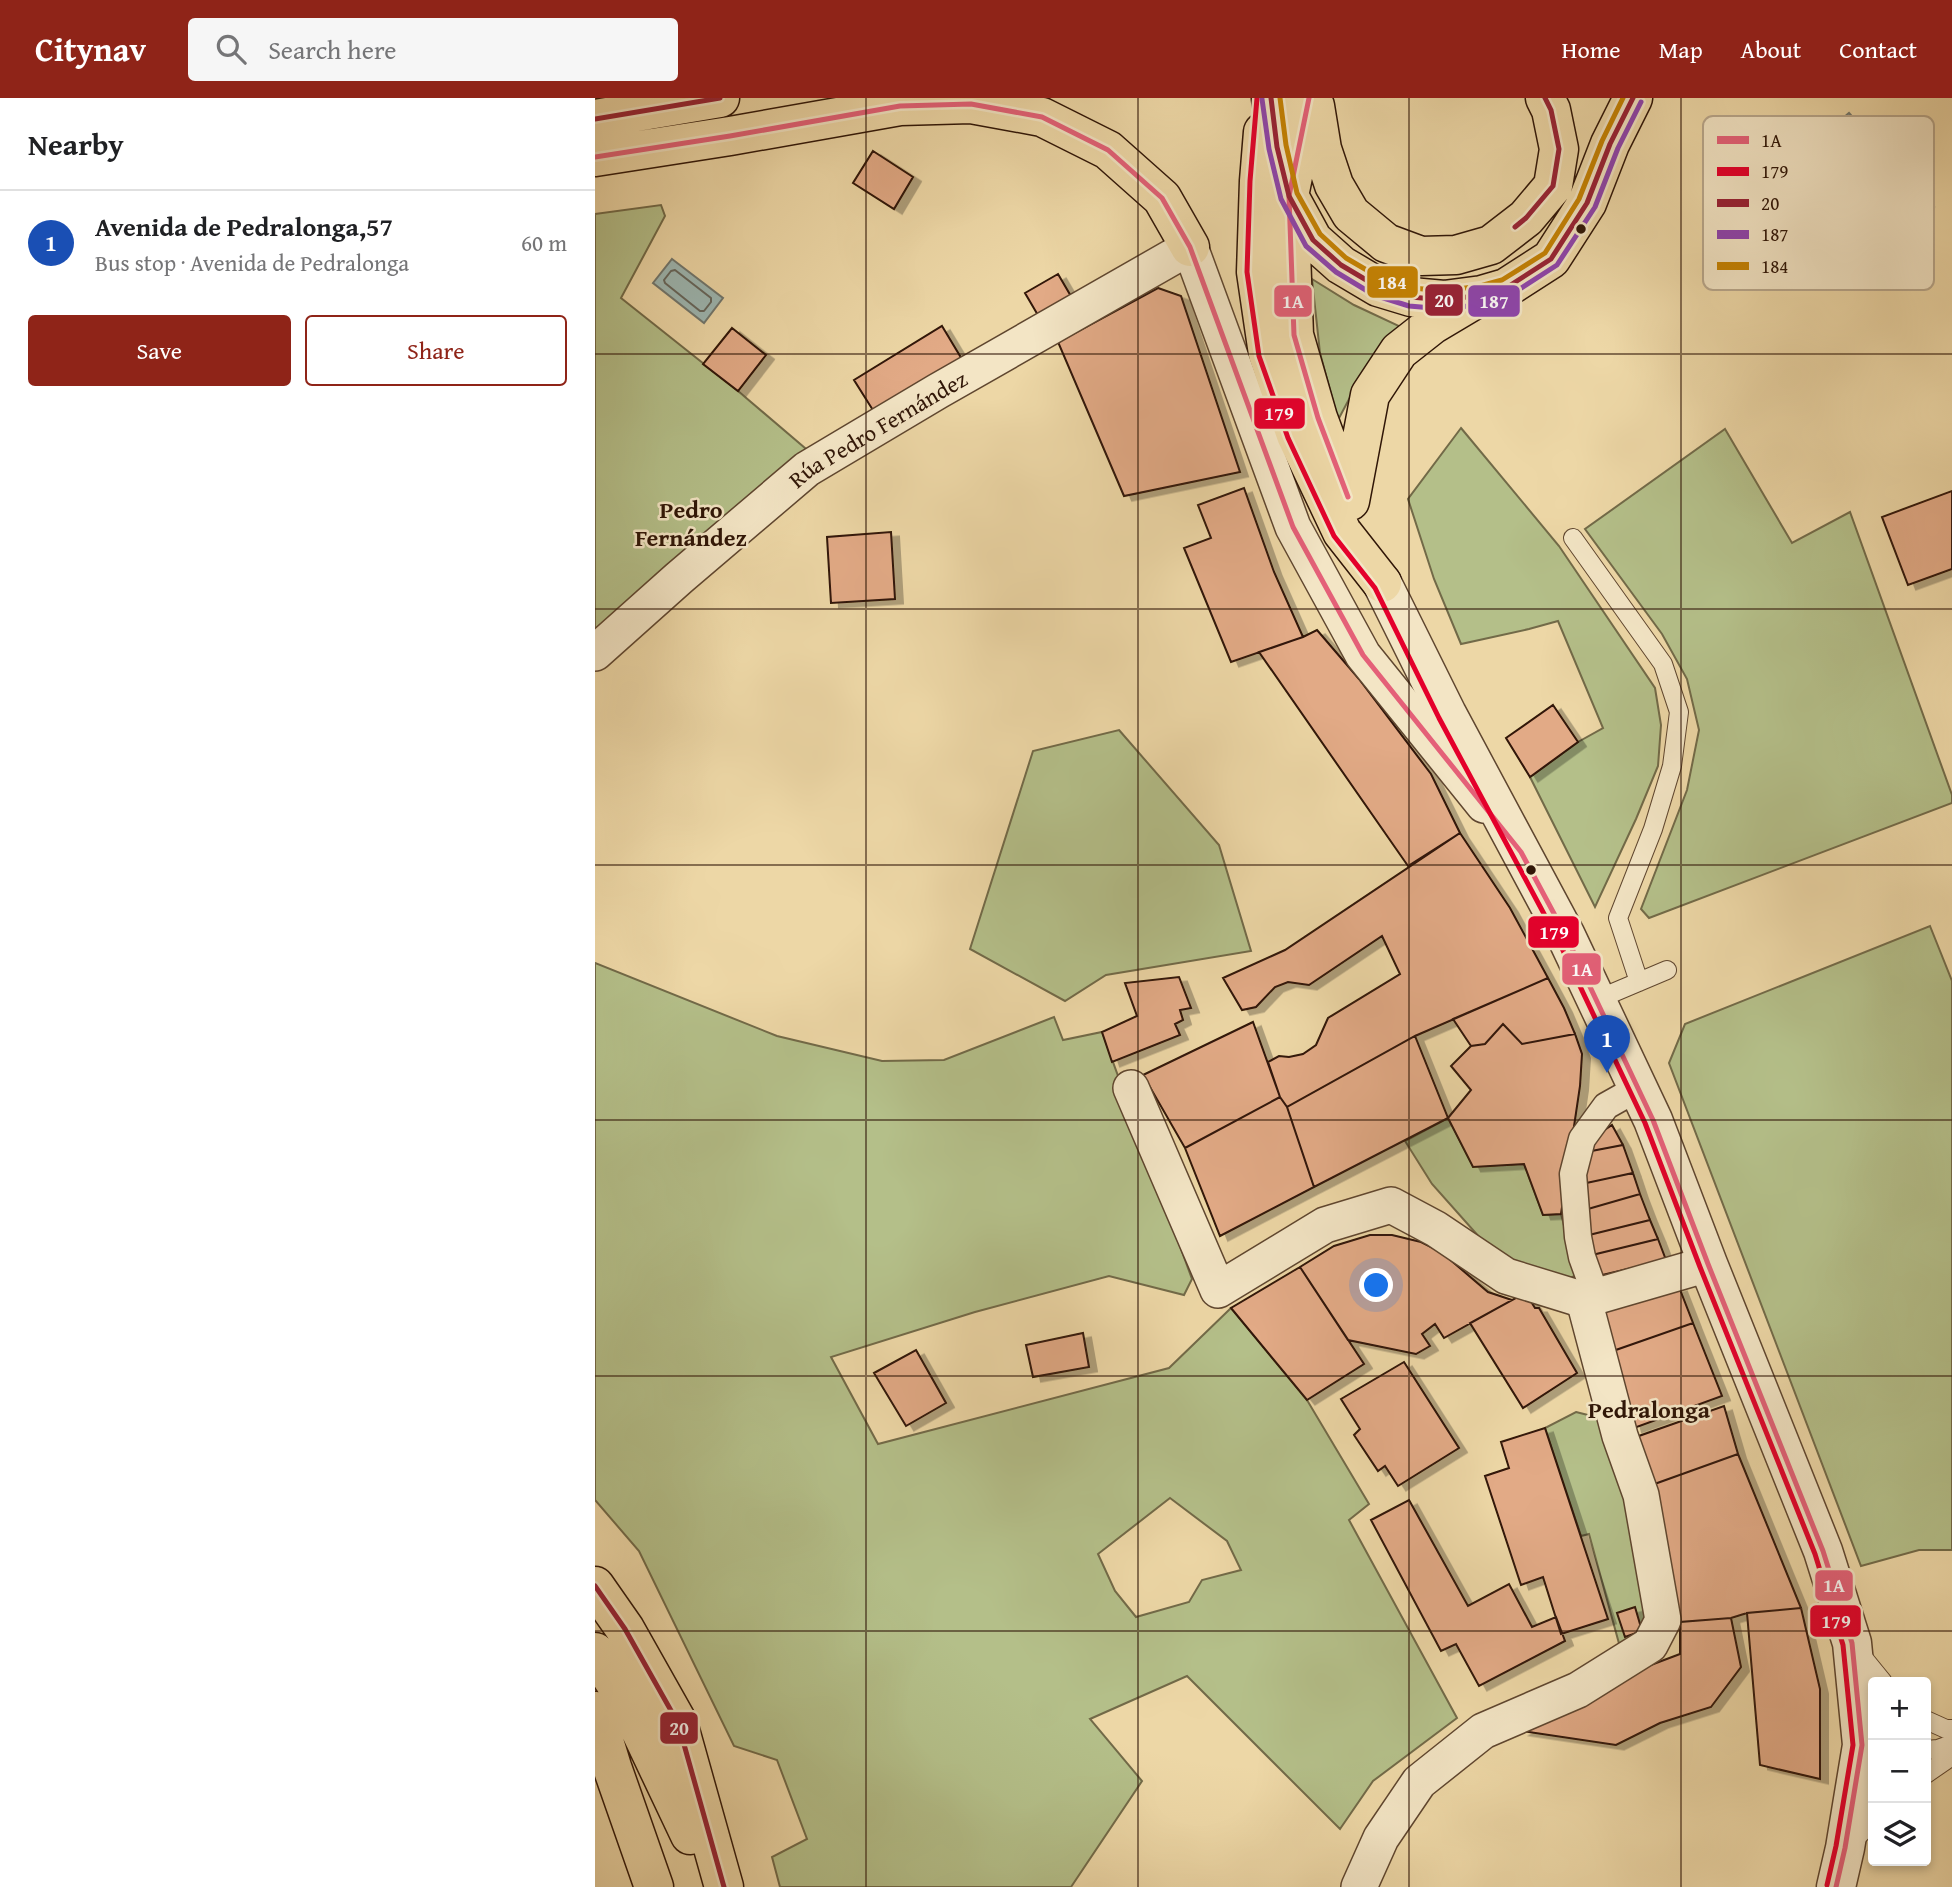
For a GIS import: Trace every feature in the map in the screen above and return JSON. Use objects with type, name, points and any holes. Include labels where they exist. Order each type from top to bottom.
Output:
[{"type":"main road","points":[[595,119],[720,98]]},
{"type":"main road","points":[[1268,98],[1289,196],[1294,335],[1318,418],[1382,583]]},
{"type":"main road","points":[[1268,98],[1259,181],[1256,272],[1268,354],[1296,435],[1342,532],[1382,583]]},
{"type":"main road","points":[[1312,98],[1289,196],[1313,240],[1341,265],[1378,287],[1411,297],[1444,300],[1482,295],[1506,288],[1551,260],[1587,203],[1610,144],[1633,98]]},
{"type":"main road","points":[[1312,98],[1322,149],[1334,185],[1351,214],[1386,243],[1421,256],[1456,255],[1491,244],[1526,218],[1553,186],[1559,149],[1551,110],[1545,98]]},
{"type":"main road","points":[[595,157],[900,106],[971,104],[1042,117],[1108,150],[1162,198],[1191,247]]},
{"type":"main road","points":[[1350,503],[1370,395],[1399,351],[1432,325],[1482,295]]},
{"type":"main road","points":[[595,1586],[625,1629],[678,1723],[724,1887]]},
{"type":"main road","points":[[595,1652],[625,1698],[716,1887]]},
{"type":"main road","points":[[595,1711],[604,1754],[654,1887]]},
{"type":"street","points":[[1191,247],[1293,527],[1331,597],[1363,655],[1521,852]]},
{"type":"street","name":"Rúa Pedro Fernández","points":[[595,653],[807,470],[938,391],[1191,247]]},
{"type":"street","points":[[1382,583],[1447,714],[1566,936],[1653,1120],[1823,1551],[1852,1643],[1868,1740]]},
{"type":"street","points":[[1131,1088],[1218,1290],[1325,1225],[1391,1205],[1437,1229],[1506,1276],[1590,1298],[1708,1264]]},
{"type":"street","points":[[1361,1886],[1381,1838],[1419,1782],[1483,1731],[1578,1690],[1650,1645],[1663,1620],[1641,1495],[1620,1436],[1590,1298],[1578,1237],[1573,1174],[1582,1139],[1606,1106],[1638,1088]]},
{"type":"street","points":[[1836,1887],[1868,1750]]},
{"type":"lane","points":[[1573,538],[1663,664],[1679,712],[1672,766],[1653,829],[1618,918],[1639,982]]},
{"type":"lane","points":[[1596,1000],[1667,970]]},
{"type":"lane","points":[[1852,1643],[1879,1677]]},
{"type":"lane","points":[[1931,1722],[1952,1731]]},
{"type":"lane","points":[[1931,1737],[1952,1731]]},
{"type":"lane","points":[[1931,1750],[1952,1744]]},
{"type":"lane","points":[[1931,1771],[1952,1756]]},
{"type":"lane","points":[[1845,1848],[1868,1826]]},
{"type":"green space","points":[[661,205],[665,216],[621,298],[812,454],[595,634],[595,214]]},
{"type":"green space","points":[[1312,279],[1354,305],[1399,326],[1365,369],[1338,420],[1320,353]]},
{"type":"green space","points":[[1461,428],[1559,546],[1655,688],[1661,725],[1658,766],[1595,907],[1530,777],[1578,742],[1603,728],[1558,621],[1461,644],[1434,579],[1408,499]]},
{"type":"green space","points":[[1725,429],[1792,543],[1850,512],[1952,795],[1952,803],[1649,918],[1641,909],[1687,790],[1699,730],[1687,679],[1662,634],[1585,529]]},
{"type":"green space","points":[[1119,730],[1219,845],[1251,951],[1106,975],[1065,1001],[970,949],[1033,751]]},
{"type":"green space","points":[[1930,926],[1952,981],[1952,1550],[1919,1550],[1861,1566],[1669,1063],[1685,1024]]},
{"type":"green space","points":[[595,963],[777,1036],[882,1061],[944,1060],[1054,1017],[1063,1040],[1102,1032],[1192,1279],[1184,1295],[1109,1276],[975,1312],[831,1357],[878,1444],[1169,1368],[1231,1308],[1307,1400],[1369,1504],[1349,1520],[1457,1718],[1373,1781],[1340,1829],[1187,1676],[1090,1719],[1142,1781],[1071,1887],[780,1887],[772,1857],[807,1839],[777,1760],[734,1746],[639,1551],[595,1500]],"holes":[[[1170,1498],[1227,1541],[1241,1570],[1202,1580],[1189,1602],[1136,1617],[1115,1591],[1098,1554]]]},
{"type":"green space","points":[[1448,1118],[1473,1166],[1524,1164],[1543,1215],[1561,1214],[1577,1275],[1570,1278],[1497,1257],[1432,1184],[1405,1141]]},
{"type":"green space","points":[[1576,1412],[1608,1420],[1648,1612],[1642,1631],[1620,1647],[1589,1534],[1581,1536],[1545,1428]]},
{"type":"water","points":[[672,259],[723,298],[704,323],[653,283]]},
{"type":"building","points":[[873,151],[913,177],[894,209],[853,183]]},
{"type":"building","points":[[1058,274],[1072,298],[1039,317],[1025,293]]},
{"type":"building","points":[[1158,288],[1181,296],[1240,472],[1124,496],[1058,342]]},
{"type":"building","points":[[942,326],[963,361],[876,415],[854,380]]},
{"type":"building","points":[[732,328],[766,355],[738,391],[703,364]]},
{"type":"building","points":[[1244,488],[1274,572],[1303,637],[1231,662],[1184,548],[1211,538],[1198,505]]},
{"type":"building","points":[[1952,491],[1952,569],[1908,585],[1882,517]]},
{"type":"building","points":[[891,532],[895,599],[831,603],[827,537]]},
{"type":"building","points":[[1317,630],[1359,679],[1431,774],[1460,833],[1408,866],[1259,652]]},
{"type":"building","points":[[1553,705],[1578,742],[1530,777],[1506,738]]},
{"type":"building","points":[[1460,833],[1510,908],[1548,978],[1415,1036],[1287,1107],[1280,1097],[1268,1062],[1279,1056],[1303,1054],[1316,1045],[1328,1018],[1400,974],[1382,936],[1309,985],[1288,982],[1275,987],[1256,1007],[1242,1010],[1223,978],[1285,950]]},
{"type":"building","points":[[1179,977],[1191,1008],[1180,1010],[1183,1020],[1175,1024],[1180,1035],[1112,1062],[1102,1032],[1137,1016],[1125,983]]},
{"type":"building","points":[[1548,978],[1575,1034],[1522,1044],[1503,1024],[1485,1044],[1471,1046],[1453,1019]]},
{"type":"building","points":[[1253,1022],[1280,1097],[1185,1148],[1143,1075]]},
{"type":"building","points":[[1503,1024],[1522,1044],[1575,1034],[1582,1054],[1580,1086],[1561,1214],[1543,1215],[1524,1164],[1473,1167],[1448,1118],[1471,1090],[1451,1066],[1471,1046],[1485,1044]]},
{"type":"building","points":[[1415,1036],[1448,1118],[1314,1187],[1287,1107]]},
{"type":"building","points":[[1280,1097],[1287,1107],[1314,1187],[1220,1236],[1185,1148]]},
{"type":"building","points":[[1612,1125],[1623,1145],[1586,1152],[1597,1135]]},
{"type":"building","points":[[1623,1145],[1633,1173],[1577,1185],[1586,1152]]},
{"type":"building","points":[[1633,1173],[1640,1194],[1581,1211],[1577,1185]]},
{"type":"building","points":[[1640,1194],[1650,1220],[1585,1236],[1581,1211]]},
{"type":"building","points":[[1650,1220],[1658,1239],[1592,1255],[1585,1236]]},
{"type":"building","points":[[1370,1235],[1392,1235],[1421,1242],[1441,1252],[1488,1292],[1512,1300],[1444,1338],[1435,1324],[1422,1334],[1430,1346],[1416,1354],[1348,1340],[1300,1267],[1334,1246]]},
{"type":"building","points":[[1658,1239],[1666,1260],[1598,1276],[1592,1255]]},
{"type":"building","points":[[1300,1267],[1364,1364],[1307,1400],[1231,1308]]},
{"type":"building","points":[[1679,1287],[1693,1323],[1613,1351],[1600,1306]]},
{"type":"building","points":[[1523,1294],[1527,1295],[1535,1308],[1539,1308],[1577,1373],[1523,1408],[1470,1323]]},
{"type":"building","points":[[1693,1323],[1722,1396],[1634,1428],[1613,1351]]},
{"type":"building","points":[[1083,1333],[1089,1367],[1033,1377],[1026,1345]]},
{"type":"building","points":[[916,1350],[946,1403],[906,1426],[874,1373]]},
{"type":"building","points":[[1404,1362],[1459,1448],[1398,1486],[1385,1466],[1378,1471],[1354,1435],[1360,1429],[1341,1399]]},
{"type":"building","points":[[1724,1406],[1738,1454],[1649,1486],[1636,1437]]},
{"type":"building","points":[[1545,1428],[1608,1619],[1561,1634],[1543,1577],[1521,1585],[1485,1476],[1509,1468],[1501,1442]]},
{"type":"building","points":[[1738,1454],[1801,1608],[1680,1622],[1649,1486]]},
{"type":"building","points":[[1409,1500],[1468,1606],[1509,1584],[1532,1627],[1556,1617],[1565,1641],[1479,1686],[1456,1644],[1441,1651],[1371,1520]]},
{"type":"building","points":[[1635,1607],[1642,1631],[1625,1637],[1617,1613]]},
{"type":"building","points":[[1801,1608],[1820,1689],[1820,1779],[1760,1765],[1747,1613]]},
{"type":"building","points":[[1731,1618],[1741,1667],[1711,1707],[1660,1723],[1616,1745],[1522,1731],[1635,1671],[1680,1654],[1680,1622]]},
{"type":"transit line","name":"20","points":[[595,119],[720,98]]},
{"type":"transit line","name":"179","points":[[1257,98],[1250,181],[1247,272],[1259,356],[1288,438],[1334,536],[1375,588],[1439,718],[1558,940],[1645,1123],[1815,1554],[1843,1645],[1853,1745],[1827,1885]]},
{"type":"transit line","name":"20","points":[[1271,98],[1277,147],[1289,196],[1313,240],[1341,265],[1378,287],[1411,297],[1444,300],[1482,295],[1506,288],[1551,259],[1587,203],[1610,144],[1633,98]]},
{"type":"transit line","name":"184","points":[[1280,98],[1286,145],[1297,193],[1320,234],[1346,258],[1382,279],[1413,288],[1444,291],[1502,280],[1545,253],[1579,199],[1623,98]]},
{"type":"transit line","name":"1A","points":[[1309,98],[1289,196],[1294,335],[1318,418],[1348,497]]},
{"type":"transit line","name":"20","points":[[1515,227],[1553,186],[1559,149],[1551,110],[1545,98]]},
{"type":"transit line","name":"187","points":[[1262,99],[1269,149],[1281,199],[1306,246],[1336,272],[1374,295],[1409,306],[1444,309],[1484,304],[1509,296],[1557,265],[1595,207],[1618,148],[1641,102]]},
{"type":"transit line","name":"1A","points":[[595,157],[900,106],[971,104],[1042,117],[1108,150],[1162,198],[1190,247],[1293,527],[1363,655],[1521,852],[1566,936],[1653,1120],[1823,1551],[1852,1643],[1862,1745],[1836,1887]]},
{"type":"transit line","name":"20","points":[[595,1586],[625,1629],[678,1723],[724,1887]]},
{"type":"place","name":"Avenida de Pedralonga,57","points":[[1607,1073]]},
{"type":"district","name":"Pedro Fernández","points":[[691,523]]},
{"type":"district","name":"Pedralonga","points":[[1649,1409]]}]
